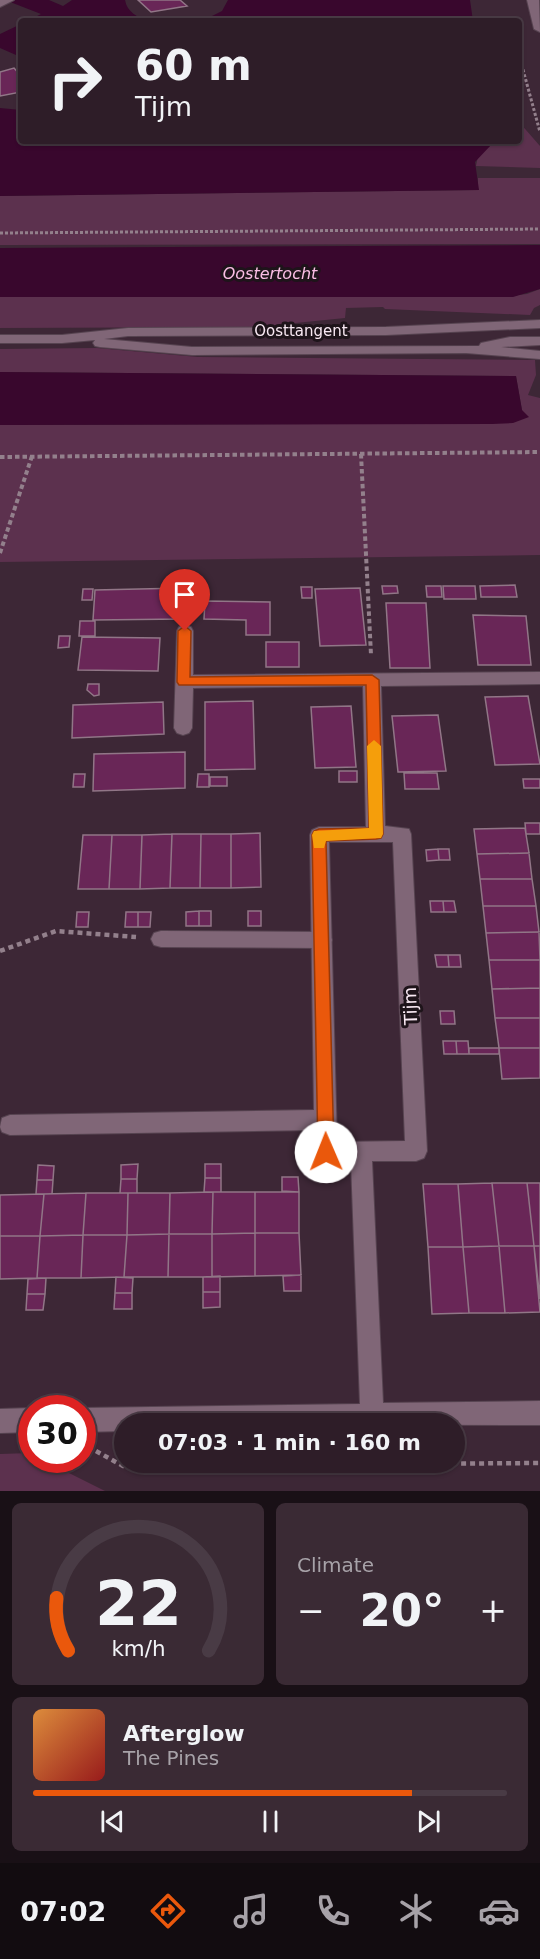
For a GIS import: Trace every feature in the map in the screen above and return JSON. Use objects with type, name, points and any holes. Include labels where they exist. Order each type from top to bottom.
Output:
[{"type":"street","points":[[533,0],[540,29]]},
{"type":"street","name":"Oosttangent","points":[[62,339],[128,332],[386,331],[540,324]]},
{"type":"street","name":"Oosttangent","points":[[0,339],[62,339],[192,351],[466,349],[540,355]]},
{"type":"street","name":"Oosttangent","points":[[466,349],[510,341],[540,341]]},
{"type":"street","points":[[183,728],[185,631]]},
{"type":"street","points":[[183,682],[540,678]]},
{"type":"street","points":[[372,680],[376,834]]},
{"type":"street","name":"Tijm","points":[[402,834],[416,1151],[326,1152],[322,940],[319,835],[402,834]]},
{"type":"street","points":[[161,939],[322,940]]},
{"type":"street","points":[[10,1125],[325,1120]]},
{"type":"street","points":[[362,1151],[372,1413]]},
{"type":"street","points":[[465,1415],[540,1413]]},
{"type":"street","points":[[0,1421],[18,1420]]},
{"type":"street","points":[[96,1420],[114,1420]]},
{"type":"path","points":[[522,66],[540,132]]},
{"type":"path","points":[[0,233],[540,229]]},
{"type":"path","points":[[0,457],[540,452]]},
{"type":"path","points":[[361,454],[372,680]]},
{"type":"path","points":[[0,553],[32,456]]},
{"type":"path","points":[[0,951],[56,931],[161,939]]},
{"type":"path","points":[[96,1451],[114,1461]]},
{"type":"path","points":[[465,1463],[540,1463]]},
{"type":"shaded area","points":[[522,125],[540,146],[540,168],[476,166],[478,156],[491,145],[522,144]]},
{"type":"shaded area","points":[[478,178],[540,178],[540,244],[0,245],[0,196],[478,190]]},
{"type":"shaded area","points":[[540,289],[540,305],[534,308],[530,315],[385,309],[383,307],[346,308],[345,318],[256,327],[0,328],[0,297],[501,297],[527,294]]},
{"type":"shaded area","points":[[97,348],[198,357],[535,360],[536,375],[528,395],[540,398],[540,555],[0,562],[0,425],[322,424],[522,410],[516,376],[0,372],[0,349]]},
{"type":"shaded area","points":[[18,1453],[18,1473],[69,1473],[105,1491],[0,1491],[0,1454]]},
{"type":"water","points":[[5,0],[49,0],[63,6],[72,0],[125,0],[133,14],[140,18],[34,18],[41,14]]},
{"type":"water","points":[[228,0],[470,0],[473,18],[208,18],[222,11]]},
{"type":"water","points":[[18,25],[18,55],[0,48],[0,34]]},
{"type":"water","points":[[0,108],[18,110],[18,144],[491,144],[475,162],[479,190],[0,196]]},
{"type":"water","name":"Oostertocht","points":[[540,245],[540,289],[513,297],[0,297],[0,248]]},
{"type":"water","points":[[0,372],[516,376],[522,410],[529,417],[513,423],[492,424],[0,425]]},
{"type":"building","points":[[138,0],[180,0],[187,6],[151,12]]},
{"type":"building","points":[[14,68],[18,73],[18,93],[0,96],[0,72]]},
{"type":"building","points":[[515,585],[517,597],[481,597],[480,586]]},
{"type":"building","points":[[382,586],[397,586],[398,593],[383,594]]},
{"type":"building","points":[[426,586],[441,586],[442,597],[427,597]]},
{"type":"building","points":[[443,586],[475,586],[476,599],[444,599]]},
{"type":"building","points":[[301,587],[312,587],[312,598],[302,598]]},
{"type":"building","points":[[183,588],[183,619],[93,620],[95,590]]},
{"type":"building","points":[[360,588],[366,645],[320,646],[315,589]]},
{"type":"building","points":[[83,589],[93,589],[92,600],[82,600]]},
{"type":"building","points":[[205,601],[270,602],[270,635],[246,635],[246,620],[204,619]]},
{"type":"building","points":[[386,603],[426,603],[430,668],[390,668]]},
{"type":"building","points":[[473,615],[526,616],[531,665],[478,665]]},
{"type":"building","points":[[80,621],[95,621],[95,636],[79,636]]},
{"type":"building","points":[[59,636],[70,636],[69,647],[58,648]]},
{"type":"building","points":[[82,637],[160,638],[158,671],[78,670]]},
{"type":"building","points":[[266,642],[299,642],[299,667],[266,667]]},
{"type":"building","points":[[88,684],[99,684],[99,695],[94,696],[87,690]]},
{"type":"building","points":[[528,696],[540,764],[495,765],[485,697]]},
{"type":"building","points":[[253,701],[255,769],[205,770],[205,702]]},
{"type":"building","points":[[163,702],[164,734],[72,738],[73,705]]},
{"type":"building","points":[[351,706],[356,767],[315,768],[311,707]]},
{"type":"building","points":[[438,715],[446,771],[398,772],[392,716]]},
{"type":"building","points":[[185,752],[185,788],[93,791],[94,754]]},
{"type":"building","points":[[339,771],[357,771],[357,782],[339,782]]},
{"type":"building","points":[[404,773],[437,773],[439,789],[405,789]]},
{"type":"building","points":[[74,774],[85,774],[84,787],[73,787]]},
{"type":"building","points":[[198,774],[209,774],[209,787],[197,787]]},
{"type":"building","points":[[210,777],[227,777],[227,786],[210,786]]},
{"type":"building","points":[[523,779],[540,779],[540,788],[524,788]]},
{"type":"building","points":[[525,823],[540,823],[540,834],[526,834]]},
{"type":"building","points":[[525,828],[529,853],[477,854],[474,829]]},
{"type":"building","points":[[260,833],[261,887],[231,888],[231,834]]},
{"type":"building","points":[[172,834],[170,888],[140,889],[142,835]]},
{"type":"building","points":[[172,834],[201,834],[200,888],[170,888]]},
{"type":"building","points":[[201,834],[231,834],[231,888],[200,888]]},
{"type":"building","points":[[83,835],[112,835],[109,889],[78,889]]},
{"type":"building","points":[[112,835],[142,835],[140,889],[109,889]]},
{"type":"building","points":[[438,849],[449,849],[450,860],[439,860]]},
{"type":"building","points":[[438,849],[439,860],[427,861],[426,850]]},
{"type":"building","points":[[529,853],[532,879],[480,879],[477,854]]},
{"type":"building","points":[[480,879],[532,879],[536,906],[483,906]]},
{"type":"building","points":[[430,901],[443,901],[444,912],[431,912]]},
{"type":"building","points":[[443,901],[454,901],[456,912],[444,912]]},
{"type":"building","points":[[483,906],[536,906],[539,932],[486,933]]},
{"type":"building","points":[[199,911],[199,926],[186,926],[186,912]]},
{"type":"building","points":[[199,911],[211,911],[211,926],[199,926]]},
{"type":"building","points":[[248,911],[261,911],[261,926],[248,926]]},
{"type":"building","points":[[77,912],[89,912],[88,927],[76,927]]},
{"type":"building","points":[[126,912],[138,912],[138,927],[125,927]]},
{"type":"building","points":[[138,912],[151,912],[150,927],[138,927]]},
{"type":"building","points":[[539,932],[540,960],[489,960],[486,933]]},
{"type":"building","points":[[435,955],[448,955],[449,967],[437,967]]},
{"type":"building","points":[[448,955],[460,955],[461,967],[449,967]]},
{"type":"building","points":[[489,960],[540,960],[540,988],[492,989]]},
{"type":"building","points":[[540,988],[540,1018],[495,1018],[492,989]]},
{"type":"building","points":[[440,1011],[454,1011],[455,1024],[441,1024]]},
{"type":"building","points":[[495,1018],[540,1018],[540,1048],[499,1048]]},
{"type":"building","points":[[443,1041],[456,1041],[457,1054],[444,1054]]},
{"type":"building","points":[[456,1041],[468,1041],[469,1054],[457,1054]]},
{"type":"building","points":[[469,1048],[499,1048],[499,1054],[469,1054]]},
{"type":"building","points":[[499,1048],[540,1048],[540,1078],[502,1079]]},
{"type":"building","points":[[138,1164],[137,1179],[121,1179],[121,1165]]},
{"type":"building","points":[[205,1164],[221,1164],[221,1178],[205,1178]]},
{"type":"building","points":[[38,1165],[54,1166],[53,1180],[37,1180]]},
{"type":"building","points":[[282,1177],[298,1177],[299,1192],[282,1191]]},
{"type":"building","points":[[205,1178],[221,1178],[221,1192],[204,1192]]},
{"type":"building","points":[[121,1179],[137,1179],[137,1193],[120,1193]]},
{"type":"building","points":[[37,1180],[53,1180],[52,1194],[36,1194]]},
{"type":"building","points":[[492,1183],[499,1246],[463,1247],[458,1184]]},
{"type":"building","points":[[492,1183],[527,1183],[534,1246],[499,1246]]},
{"type":"building","points":[[527,1183],[540,1183],[540,1246],[534,1246]]},
{"type":"building","points":[[423,1184],[458,1184],[463,1247],[428,1247]]},
{"type":"building","points":[[213,1192],[212,1234],[169,1234],[170,1193]]},
{"type":"building","points":[[213,1192],[255,1192],[255,1233],[212,1234]]},
{"type":"building","points":[[255,1192],[299,1192],[299,1233],[255,1233]]},
{"type":"building","points":[[86,1193],[128,1193],[127,1235],[83,1235]]},
{"type":"building","points":[[86,1193],[83,1235],[40,1236],[44,1194]]},
{"type":"building","points":[[128,1193],[170,1193],[169,1234],[127,1235]]},
{"type":"building","points":[[44,1194],[40,1236],[0,1236],[0,1195]]},
{"type":"building","points":[[255,1233],[255,1276],[212,1277],[212,1234]]},
{"type":"building","points":[[255,1233],[299,1233],[301,1275],[255,1276]]},
{"type":"building","points":[[169,1234],[212,1234],[212,1277],[168,1277]]},
{"type":"building","points":[[169,1234],[168,1277],[124,1277],[127,1235]]},
{"type":"building","points":[[83,1235],[127,1235],[124,1277],[81,1278]]},
{"type":"building","points":[[83,1235],[81,1278],[37,1278],[40,1236]]},
{"type":"building","points":[[0,1236],[40,1236],[37,1278],[0,1279]]},
{"type":"building","points":[[499,1246],[534,1246],[540,1312],[505,1313]]},
{"type":"building","points":[[499,1246],[505,1313],[469,1313],[463,1247]]},
{"type":"building","points":[[534,1246],[540,1246],[540,1299]]},
{"type":"building","points":[[428,1247],[463,1247],[469,1313],[432,1314]]},
{"type":"building","points":[[301,1275],[301,1291],[284,1291],[283,1276]]},
{"type":"building","points":[[220,1276],[220,1292],[203,1292],[203,1277]]},
{"type":"building","points":[[116,1277],[133,1278],[132,1293],[115,1293]]},
{"type":"building","points":[[46,1278],[45,1294],[27,1294],[28,1279]]},
{"type":"building","points":[[203,1292],[220,1292],[220,1307],[203,1308]]},
{"type":"building","points":[[115,1293],[132,1293],[132,1309],[114,1309]]},
{"type":"building","points":[[27,1294],[45,1294],[43,1310],[26,1310]]},
{"type":"slow traffic","points":[[319,844],[319,835],[376,834],[374,746]]},
{"type":"route","points":[[185,631],[183,682],[372,680],[376,834],[319,835],[326,1152]]}]
